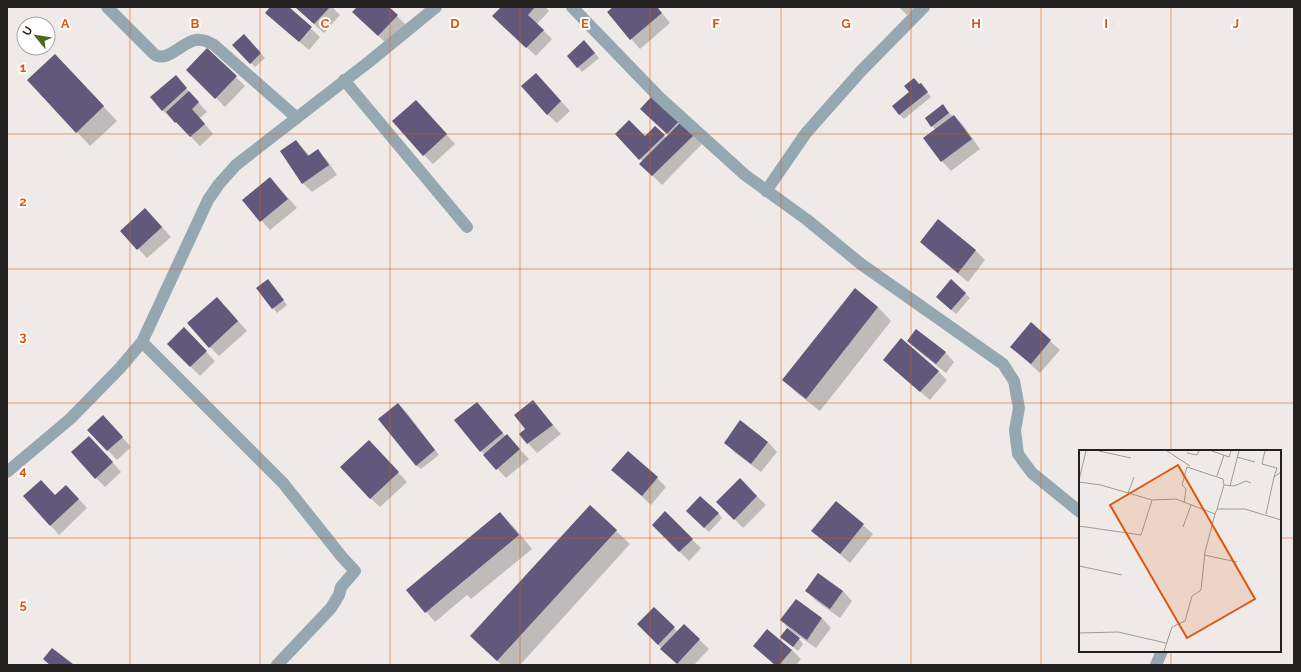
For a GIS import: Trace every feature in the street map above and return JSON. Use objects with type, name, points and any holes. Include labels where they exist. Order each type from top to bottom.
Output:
[{"type":"street","points":[[107,7],[158,57],[165,56],[190,41],[197,39],[214,45],[297,118]]},
{"type":"street","points":[[7,472],[70,419],[120,368],[142,342],[208,200],[219,184],[236,165],[376,56],[436,7]]},
{"type":"street","points":[[572,7],[658,97],[745,176],[806,219],[861,264],[1003,364],[1014,381],[1019,408],[1015,430],[1018,454],[1032,472],[1079,511]]},
{"type":"street","points":[[766,191],[806,133],[861,71],[924,7]]},
{"type":"street","points":[[344,80],[467,227]]},
{"type":"street","points":[[142,342],[283,483],[355,571],[341,587],[331,608],[277,665]]},
{"type":"street","points":[[1156,665],[1162,652]]},
{"type":"building","points":[[270,7],[289,7],[312,27],[299,42],[265,13]]},
{"type":"building","points":[[295,7],[330,7],[314,24]]},
{"type":"building","points":[[357,7],[389,7],[398,15],[378,36],[352,12]]},
{"type":"building","points":[[501,7],[535,7],[528,15],[544,30],[526,48],[492,16]]},
{"type":"building","points":[[613,7],[657,7],[662,13],[630,40],[607,12]]},
{"type":"building","points":[[244,34],[261,53],[250,64],[232,45]]},
{"type":"building","points":[[584,40],[595,53],[577,68],[567,56]]},
{"type":"building","points":[[207,48],[237,76],[215,99],[186,70]]},
{"type":"building","points":[[56,55],[104,106],[76,133],[27,80],[53,56]]},
{"type":"building","points":[[536,73],[561,101],[547,115],[521,86]]},
{"type":"building","points":[[176,75],[187,88],[162,111],[150,97]]},
{"type":"building","points":[[914,78],[919,84],[921,83],[928,92],[899,115],[892,106],[909,92],[904,86]]},
{"type":"building","points":[[189,91],[199,102],[192,109],[205,124],[190,137],[166,112]]},
{"type":"building","points":[[653,95],[680,120],[667,134],[640,109]]},
{"type":"building","points":[[416,100],[447,134],[423,156],[392,121]]},
{"type":"building","points":[[943,104],[949,113],[931,127],[925,118]]},
{"type":"building","points":[[954,115],[972,139],[941,162],[923,138]]},
{"type":"building","points":[[629,120],[645,136],[655,126],[665,135],[639,160],[615,134]]},
{"type":"building","points":[[681,122],[694,135],[652,176],[639,164]]},
{"type":"building","points":[[296,140],[308,156],[318,149],[329,165],[302,184],[280,151]]},
{"type":"building","points":[[270,177],[288,199],[260,222],[242,200]]},
{"type":"building","points":[[145,208],[162,227],[137,250],[120,231]]},
{"type":"building","points":[[938,219],[976,250],[958,273],[920,242]]},
{"type":"building","points":[[268,279],[284,300],[272,309],[256,288]]},
{"type":"building","points":[[951,279],[966,293],[951,310],[936,297]]},
{"type":"building","points":[[855,288],[878,307],[806,399],[782,380]]},
{"type":"building","points":[[217,297],[238,321],[209,348],[187,323]]},
{"type":"building","points":[[1031,322],[1051,340],[1031,364],[1010,347]]},
{"type":"building","points":[[184,327],[207,351],[190,367],[167,344]]},
{"type":"building","points":[[916,329],[946,352],[936,364],[907,341]]},
{"type":"building","points":[[901,338],[939,371],[920,392],[883,360]]},
{"type":"building","points":[[533,400],[553,425],[527,444],[519,434],[525,429],[514,415]]},
{"type":"building","points":[[477,402],[503,433],[480,452],[454,420]]},
{"type":"building","points":[[398,403],[435,450],[416,466],[378,419]]},
{"type":"building","points":[[103,415],[123,437],[107,451],[87,430]]},
{"type":"building","points":[[740,420],[768,442],[751,464],[724,443]]},
{"type":"building","points":[[507,434],[520,449],[496,470],[483,455]]},
{"type":"building","points":[[89,436],[113,462],[95,479],[71,452]]},
{"type":"building","points":[[369,440],[399,472],[370,499],[340,467]]},
{"type":"building","points":[[628,451],[658,477],[642,496],[611,470]]},
{"type":"building","points":[[740,478],[757,496],[734,520],[716,502]]},
{"type":"building","points":[[41,480],[55,495],[66,485],[79,499],[50,526],[23,496]]},
{"type":"building","points":[[700,496],[719,513],[704,528],[686,511]]},
{"type":"building","points":[[836,501],[864,524],[840,554],[811,531]]},
{"type":"building","points":[[590,505],[617,530],[497,661],[470,636]]},
{"type":"building","points":[[665,511],[693,539],[679,552],[652,525]]},
{"type":"building","points":[[500,512],[519,535],[425,613],[406,590]]},
{"type":"building","points":[[818,573],[843,591],[830,609],[805,591]]},
{"type":"building","points":[[796,599],[822,618],[807,640],[780,620]]},
{"type":"building","points":[[654,607],[675,627],[658,645],[637,624]]},
{"type":"building","points":[[684,624],[700,639],[677,664],[660,649]]},
{"type":"building","points":[[787,628],[800,638],[793,647],[780,637]]},
{"type":"building","points":[[767,629],[792,650],[779,665],[775,665],[753,646]]},
{"type":"building","points":[[52,648],[73,664],[50,665],[43,659]]}]
